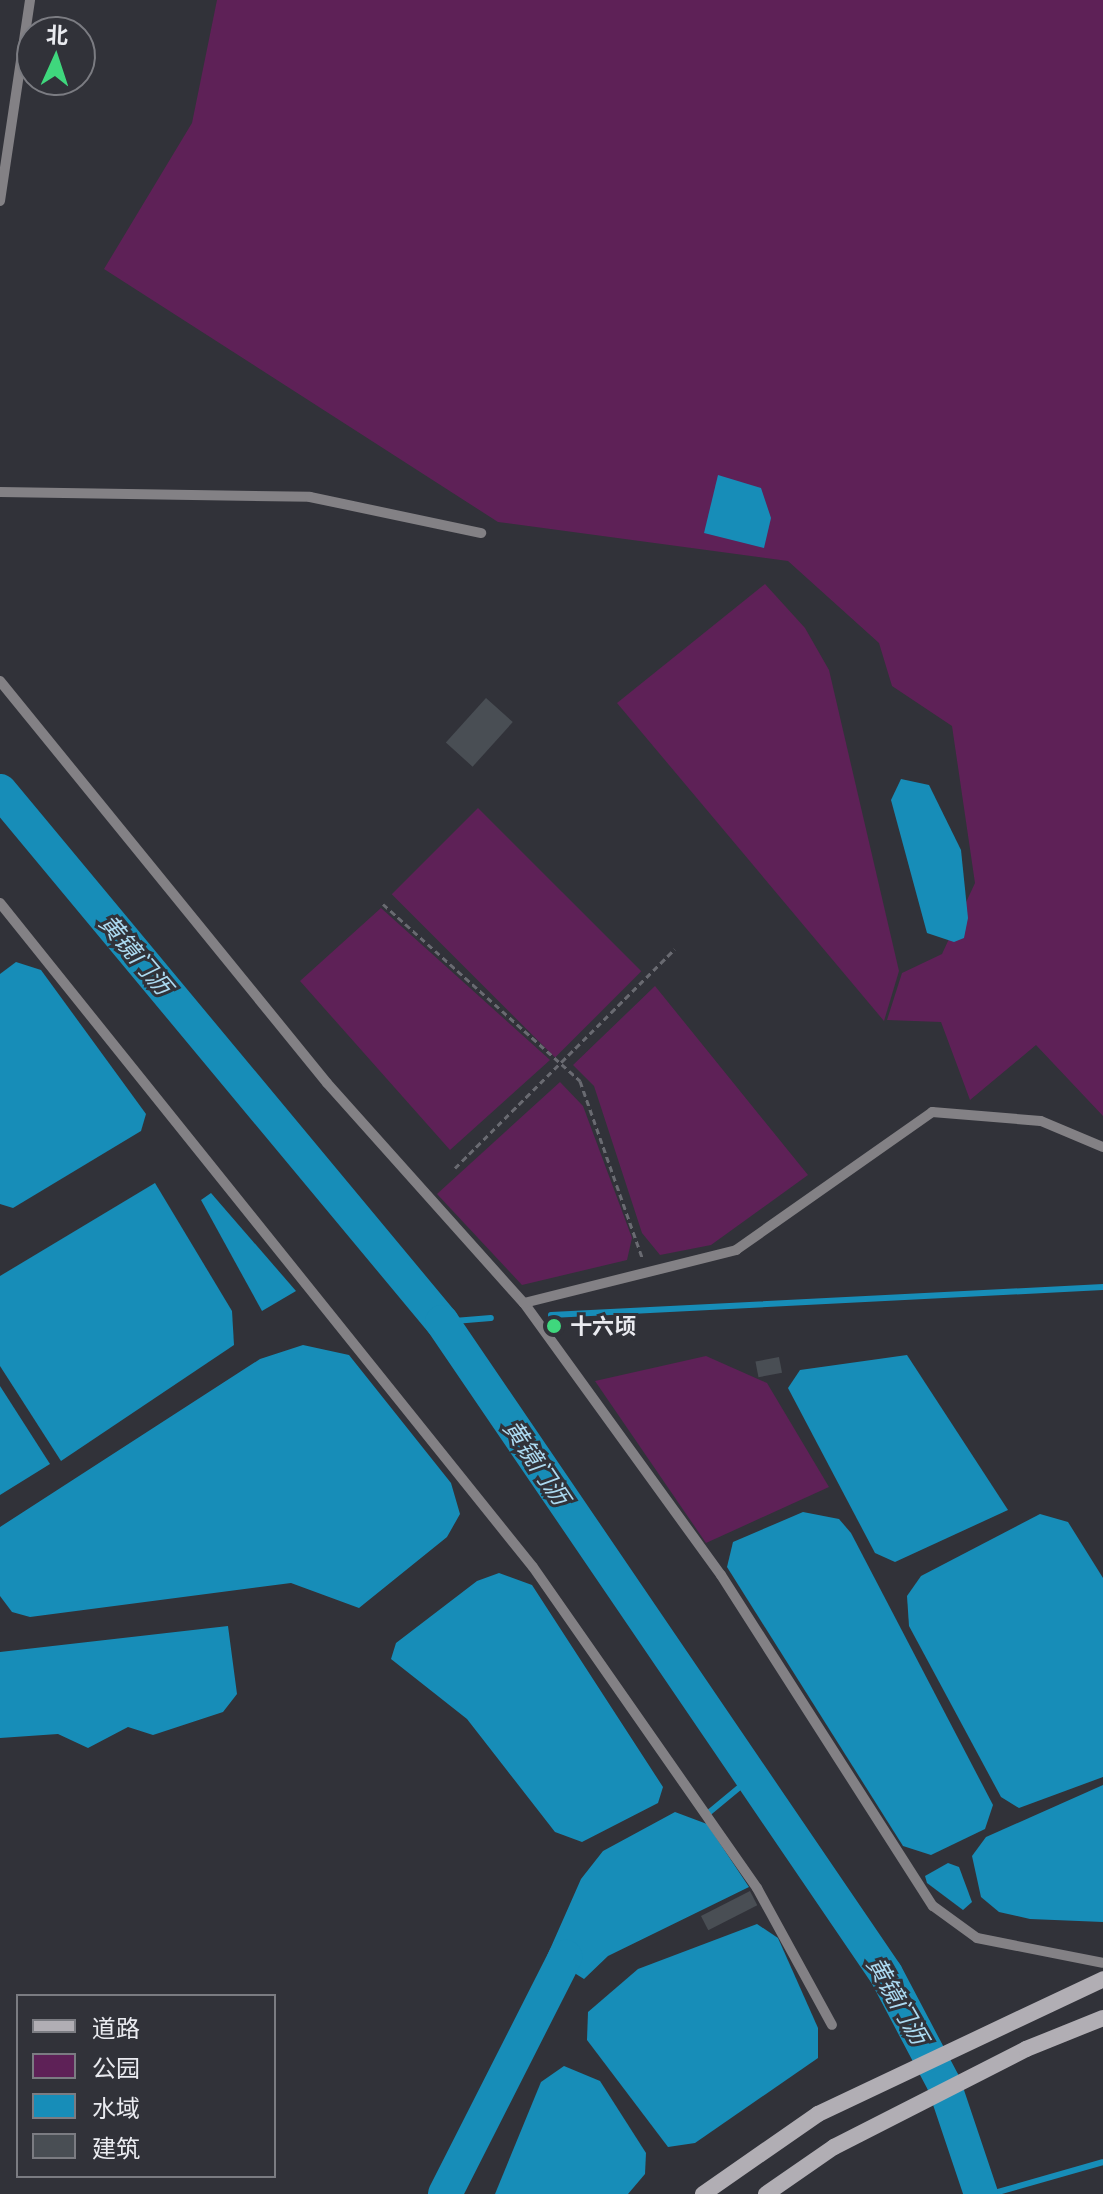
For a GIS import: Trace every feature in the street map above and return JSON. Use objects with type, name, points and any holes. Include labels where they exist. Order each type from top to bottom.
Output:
[{"type":"main road","points":[[703,2194],[818,2114],[1066,1992],[1103,1979]]},
{"type":"main road","points":[[766,2194],[834,2147],[1103,2018]]},
{"type":"lane","points":[[0,201],[30,0]]},
{"type":"lane","points":[[0,492],[310,497],[481,533]]},
{"type":"lane","points":[[0,681],[327,1083],[524,1303],[721,1575],[933,1906],[977,1938],[1103,1963]]},
{"type":"lane","points":[[0,903],[533,1567],[757,1888],[832,2025]]},
{"type":"lane","points":[[524,1303],[736,1250],[932,1112],[1041,1121],[1103,1147]]},
{"type":"path","points":[[383,904],[560,1063],[595,1108],[644,1266]]},
{"type":"path","points":[[455,1168],[675,949]]},
{"type":"green space","points":[[217,0],[1103,0],[1103,1116],[1036,1045],[970,1100],[941,1022],[887,1020],[902,973],[942,954],[975,883],[952,726],[892,686],[879,643],[788,561],[498,522],[104,269],[192,123]]},
{"type":"green space","points":[[765,584],[805,628],[829,670],[899,971],[884,1021],[617,703]]},
{"type":"green space","points":[[478,808],[641,971],[555,1058],[392,894]]},
{"type":"green space","points":[[381,908],[550,1060],[450,1150],[300,981]]},
{"type":"green space","points":[[655,986],[808,1175],[711,1245],[660,1255],[642,1233],[594,1086],[573,1065]]},
{"type":"green space","points":[[560,1082],[583,1106],[632,1238],[627,1260],[522,1285],[437,1194]]},
{"type":"green space","points":[[706,1356],[767,1383],[829,1487],[706,1543],[595,1381]]},
{"type":"water","points":[[718,475],[761,488],[771,518],[764,548],[704,533]]},
{"type":"water","points":[[901,779],[929,785],[961,850],[968,918],[964,938],[954,942],[927,933],[891,800]]},
{"type":"water","points":[[16,962],[41,970],[146,1114],[141,1131],[13,1208],[0,1204],[0,974]]},
{"type":"water","points":[[155,1183],[232,1311],[234,1345],[61,1461],[0,1366],[0,1276]]},
{"type":"water","points":[[211,1193],[296,1291],[262,1311],[201,1200]]},
{"type":"water","points":[[303,1345],[349,1355],[451,1483],[460,1514],[447,1537],[359,1608],[291,1583],[30,1617],[12,1612],[0,1596],[0,1527],[260,1359]]},
{"type":"water","points":[[907,1355],[1008,1510],[895,1562],[875,1553],[788,1388],[800,1370]]},
{"type":"water","points":[[0,1386],[50,1464],[0,1495]]},
{"type":"water","points":[[803,1512],[839,1519],[851,1533],[993,1805],[985,1829],[931,1855],[903,1846],[727,1567],[733,1542]]},
{"type":"water","points":[[1040,1514],[1068,1522],[1103,1578],[1103,1777],[1019,1808],[1001,1797],[909,1626],[907,1596],[921,1576]]},
{"type":"water","points":[[499,1573],[532,1585],[663,1787],[658,1803],[582,1842],[555,1832],[467,1719],[391,1659],[396,1643],[477,1581]]},
{"type":"water","points":[[228,1626],[237,1694],[223,1712],[153,1735],[128,1727],[88,1748],[58,1734],[0,1738],[0,1652]]},
{"type":"water","points":[[1103,1785],[1103,1922],[1030,1919],[999,1912],[981,1897],[972,1856],[986,1837]]},
{"type":"water","points":[[675,1812],[707,1824],[749,1887],[608,1956],[584,1979],[547,1956],[581,1879],[603,1851]]},
{"type":"water","points":[[948,1863],[959,1867],[972,1902],[963,1910],[927,1883],[925,1876]]},
{"type":"water","points":[[757,1924],[778,1938],[818,2028],[818,2058],[695,2143],[668,2147],[587,2040],[588,2012],[638,1969]]},
{"type":"water","points":[[564,2066],[600,2081],[646,2153],[645,2174],[628,2194],[495,2194],[541,2082]]},
{"type":"building","points":[[486,698],[513,722],[473,767],[446,743]]},
{"type":"building","points":[[779,1357],[782,1373],[758,1377],[755,1362]]},
{"type":"building","points":[[750,1891],[757,1905],[708,1930],[701,1916]]},
{"type":"waterway","name":"黄镜门沥","points":[[0,791],[442,1322],[886,1974],[944,2084],[981,2194]]},
{"type":"waterway","points":[[551,1315],[1103,1287]]},
{"type":"waterway","points":[[442,1322],[491,1318]]},
{"type":"waterway","points":[[706,1815],[752,1777]]},
{"type":"waterway","points":[[445,2194],[565,1957]]},
{"type":"waterway","points":[[991,2194],[1103,2162]]},
{"type":"place","name":"十六顷","points":[[554,1326]]}]
